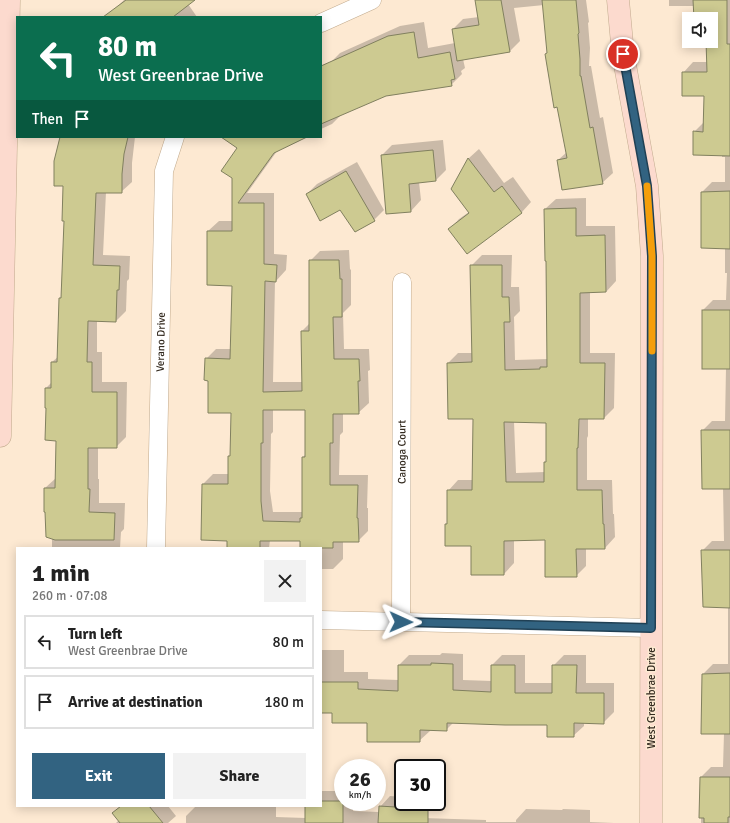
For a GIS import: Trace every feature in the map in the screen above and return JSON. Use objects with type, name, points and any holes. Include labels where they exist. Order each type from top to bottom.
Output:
[{"type":"street","points":[[0,436],[10,0]]},
{"type":"street","points":[[322,23],[372,0]]},
{"type":"street","name":"West Greenbrae Drive","points":[[618,0],[623,54],[647,186],[652,256],[651,823]]},
{"type":"street","name":"Verano Drive","points":[[156,547],[164,171],[175,138]]},
{"type":"street","name":"Canoga Court","points":[[401,622],[402,282]]},
{"type":"street","points":[[322,620],[651,628]]},
{"type":"building","points":[[126,0],[195,0],[174,16],[104,16]]},
{"type":"building","points":[[475,0],[501,0],[510,52],[457,61],[452,29],[479,25]]},
{"type":"building","points":[[542,0],[576,0],[579,33],[580,76],[590,128],[593,127],[603,184],[562,190],[557,160],[567,158],[557,107],[554,108],[545,54],[547,53]]},
{"type":"building","points":[[693,0],[727,0],[727,44],[730,44],[730,156],[693,155],[693,131],[703,132],[704,96],[682,96],[682,72],[707,72],[706,48],[718,48],[718,12],[694,12]]},
{"type":"building","points":[[414,32],[418,58],[450,52],[455,79],[451,80],[452,86],[386,96],[322,124],[322,66],[388,36]]},
{"type":"building","points":[[60,138],[128,138],[124,154],[122,193],[96,193],[93,265],[120,266],[119,290],[117,290],[116,322],[88,321],[87,362],[92,362],[92,392],[117,392],[117,448],[88,448],[88,489],[90,489],[89,512],[115,513],[114,540],[55,540],[46,537],[44,488],[55,488],[56,441],[45,440],[45,388],[51,388],[51,362],[57,362],[64,221],[62,221],[63,186],[54,186],[54,161]]},
{"type":"building","points":[[222,138],[305,138],[274,153],[238,203],[264,203],[264,264],[277,265],[276,282],[265,281],[263,392],[302,391],[301,331],[309,331],[309,260],[339,260],[340,279],[342,279],[342,317],[333,317],[334,359],[359,359],[359,414],[333,414],[333,443],[330,443],[330,485],[358,485],[357,518],[359,542],[333,542],[333,548],[300,547],[300,541],[260,541],[260,547],[227,547],[227,541],[201,540],[202,484],[228,484],[228,456],[230,456],[231,413],[208,413],[208,381],[204,380],[205,358],[230,359],[232,286],[207,285],[207,231],[232,231],[232,178],[221,171],[237,148]],"holes":[[[263,410],[305,410],[305,457],[302,457],[302,518],[300,518],[300,522],[263,521],[261,501],[261,443],[263,443]]]},
{"type":"building","points":[[433,150],[436,181],[409,184],[411,212],[386,214],[381,155]]},
{"type":"building","points":[[468,158],[494,192],[502,186],[522,213],[467,254],[448,229],[469,213],[451,189]]},
{"type":"building","points":[[346,171],[375,221],[355,232],[340,210],[320,221],[306,194]]},
{"type":"building","points":[[730,191],[730,249],[701,248],[701,192]]},
{"type":"building","points":[[576,208],[576,236],[605,235],[606,292],[580,293],[580,363],[605,363],[604,419],[579,419],[577,490],[602,490],[605,549],[576,549],[577,577],[545,577],[545,540],[504,541],[504,575],[471,575],[471,546],[445,546],[445,524],[447,524],[447,490],[472,490],[473,419],[448,419],[447,363],[472,362],[470,265],[502,265],[502,297],[509,297],[510,322],[504,322],[505,370],[540,369],[540,367],[547,367],[544,209]],"holes":[[[504,422],[546,423],[546,462],[544,462],[544,482],[506,482]]]},
{"type":"building","points":[[702,310],[730,310],[730,369],[702,369]]},
{"type":"building","points":[[701,430],[730,430],[730,489],[702,489]]},
{"type":"building","points":[[701,550],[730,550],[730,608],[703,607]]},
{"type":"building","points":[[431,663],[453,664],[453,690],[491,692],[491,665],[515,665],[515,693],[552,693],[552,665],[577,665],[576,693],[604,693],[604,724],[574,723],[574,737],[547,737],[547,725],[447,723],[447,731],[420,730],[420,742],[367,742],[367,723],[332,723],[332,713],[322,713],[322,682],[358,682],[358,689],[398,691],[398,665],[431,665]]},
{"type":"building","points":[[730,673],[730,734],[701,734],[702,674]]},
{"type":"building","points":[[700,777],[730,777],[730,817],[728,817],[728,823],[704,823],[704,818],[699,818]]},
{"type":"building","points":[[322,801],[334,801],[334,811],[343,811],[343,823],[305,823],[305,807],[322,807]]},
{"type":"building","points":[[386,806],[394,807],[394,811],[428,811],[428,823],[378,823],[379,811],[386,811]]},
{"type":"building","points":[[120,807],[150,807],[163,823],[120,823],[112,813]]},
{"type":"slow traffic","points":[[647,186],[652,256],[652,351]]},
{"type":"route","points":[[401,622],[651,628],[652,256],[647,186],[623,54]]}]
